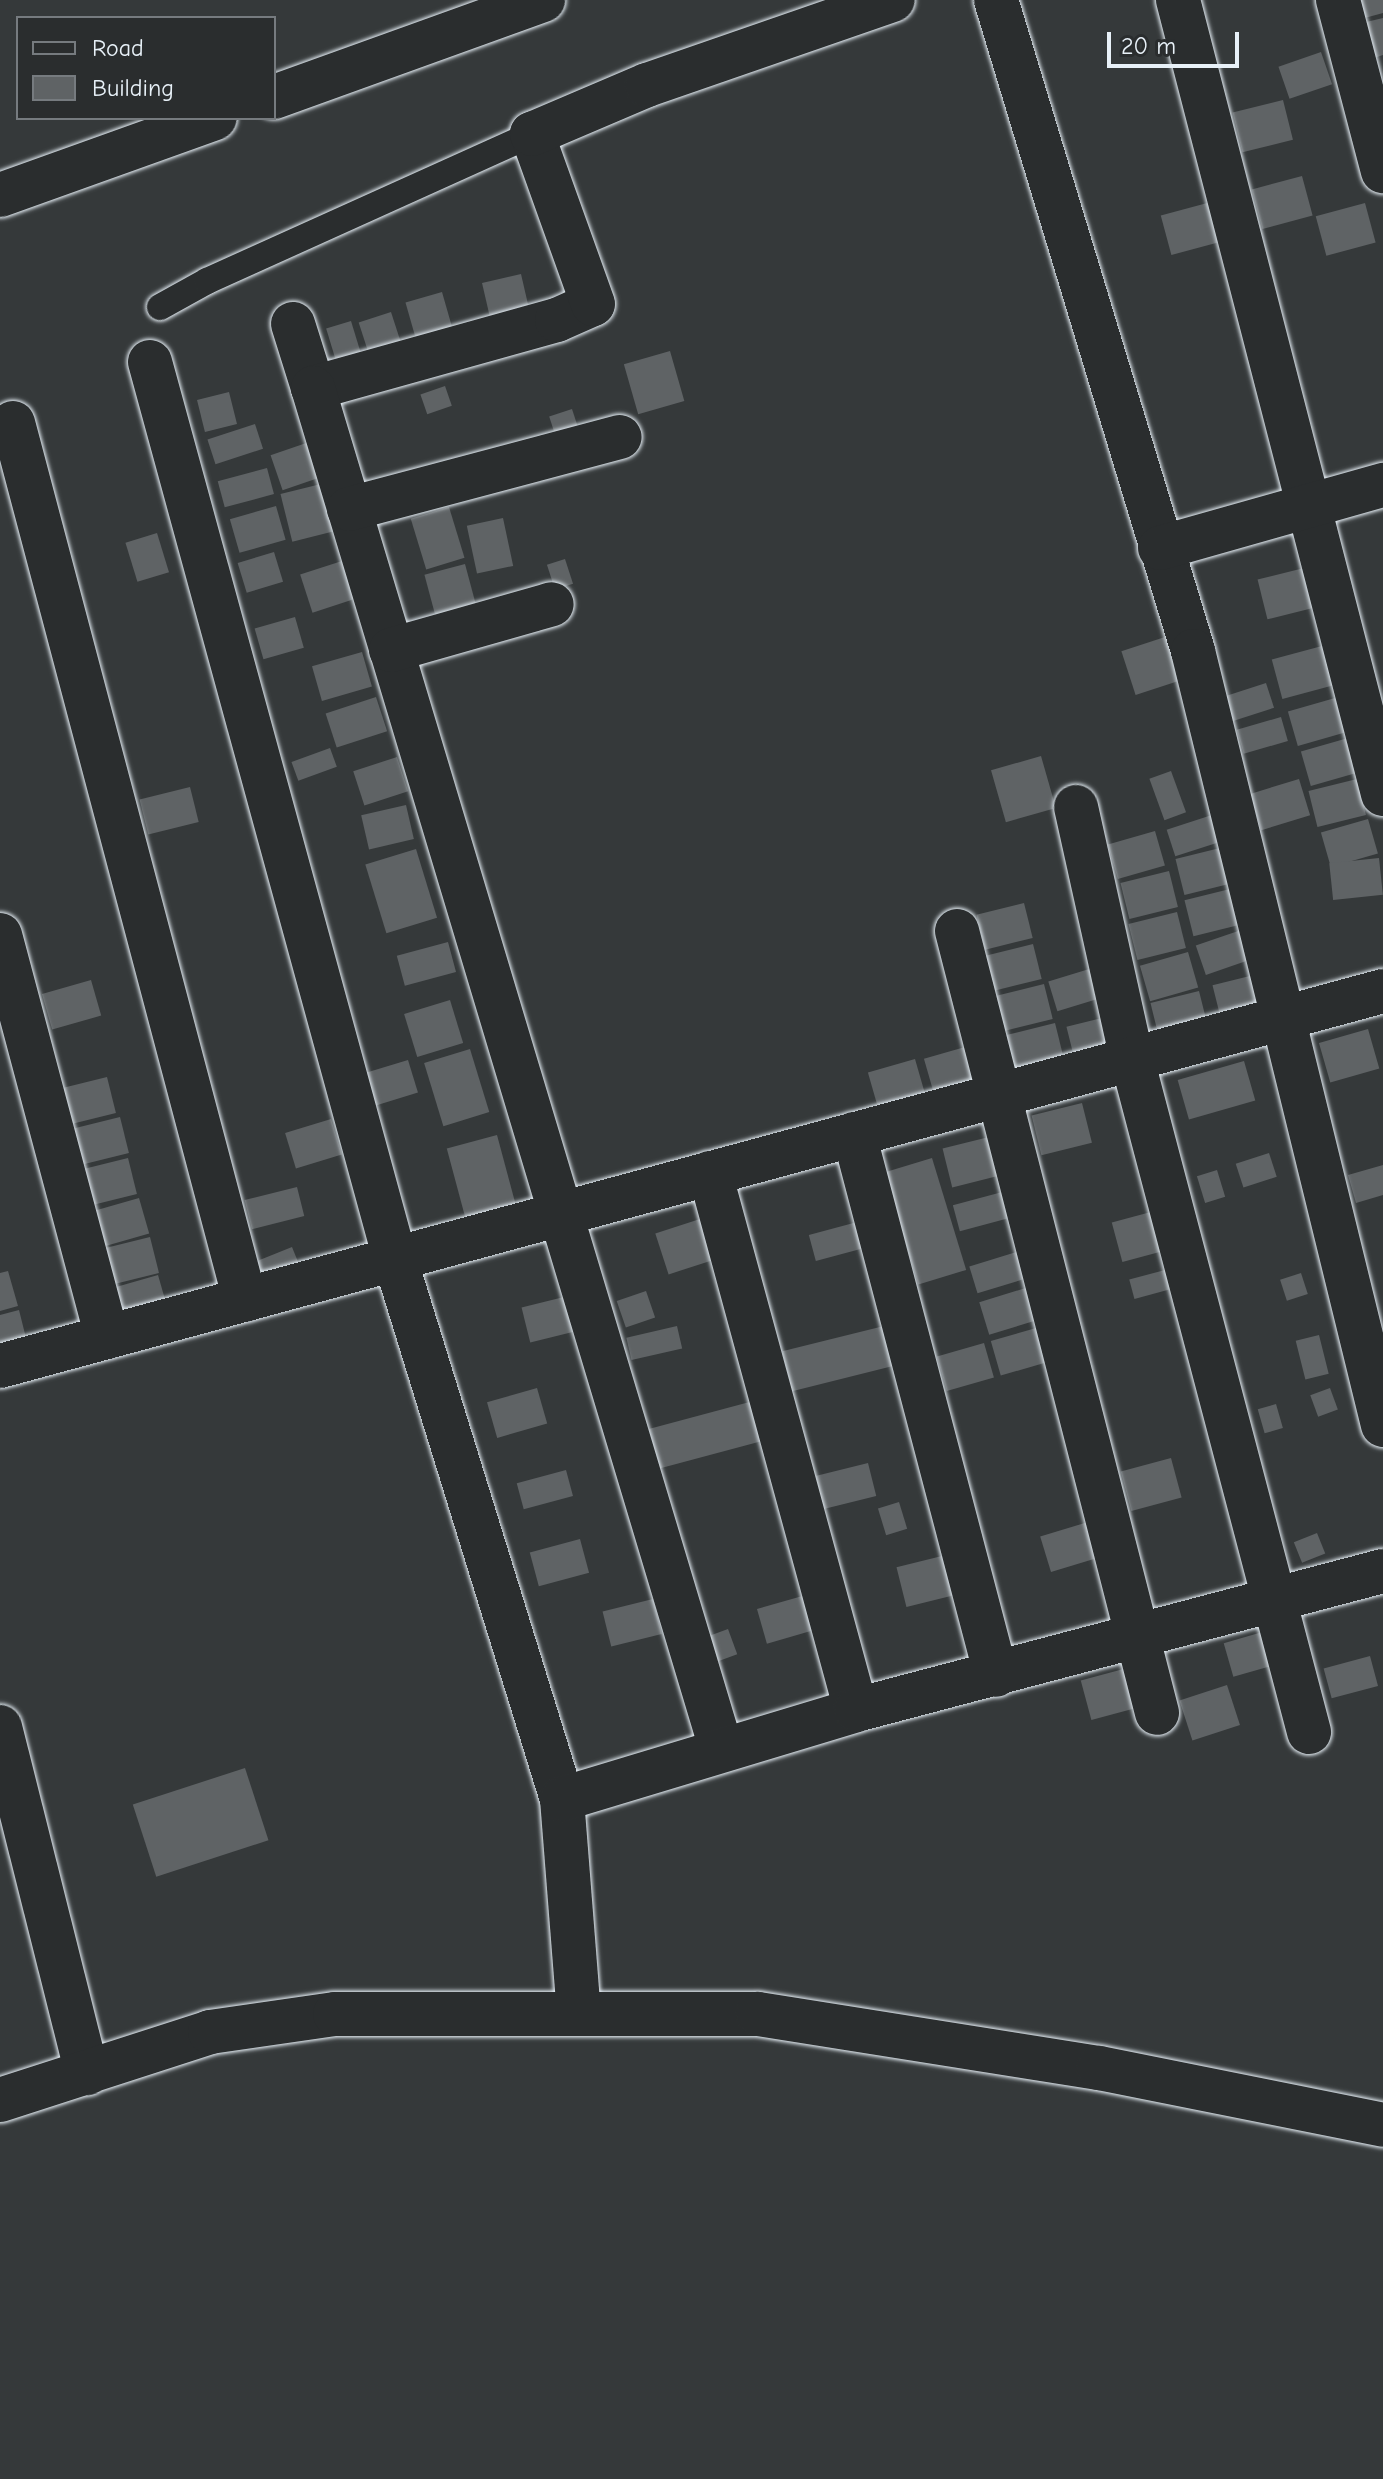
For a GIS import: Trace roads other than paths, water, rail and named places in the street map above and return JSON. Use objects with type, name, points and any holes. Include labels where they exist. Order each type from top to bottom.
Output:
[{"type":"street","points":[[276,96],[543,0]]},
{"type":"street","points":[[313,388],[557,320],[593,304],[532,134],[647,85],[893,0]]},
{"type":"street","points":[[996,0],[1193,651],[1383,1425]]},
{"type":"street","points":[[1178,0],[1383,794]]},
{"type":"street","points":[[1338,0],[1383,171]]},
{"type":"street","points":[[0,195],[209,120]]},
{"type":"street","points":[[293,324],[721,1748]]},
{"type":"street","points":[[150,362],[395,1259],[562,1799],[579,2013]]},
{"type":"street","points":[[13,423],[245,1300]]},
{"type":"street","points":[[349,509],[620,437]]},
{"type":"street","points":[[1160,548],[1383,485]]},
{"type":"street","points":[[391,650],[552,604]]},
{"type":"street","points":[[1076,807],[1132,1059],[1309,1732]]},
{"type":"street","points":[[957,931],[1157,1713]]},
{"type":"street","points":[[0,935],[107,1337]]},
{"type":"street","points":[[0,1366],[1383,991]]},
{"type":"street","points":[[854,1134],[996,1675]]},
{"type":"street","points":[[710,1173],[856,1710]]},
{"type":"street","points":[[562,1799],[721,1748],[856,1710],[1383,1571]]},
{"type":"street","points":[[0,1727],[87,2073]]},
{"type":"street","points":[[0,2100],[210,2032],[335,2014],[758,2014],[1099,2068],[1383,2125]]},
{"type":"lane","points":[[160,307],[207,281],[532,134]]}]
